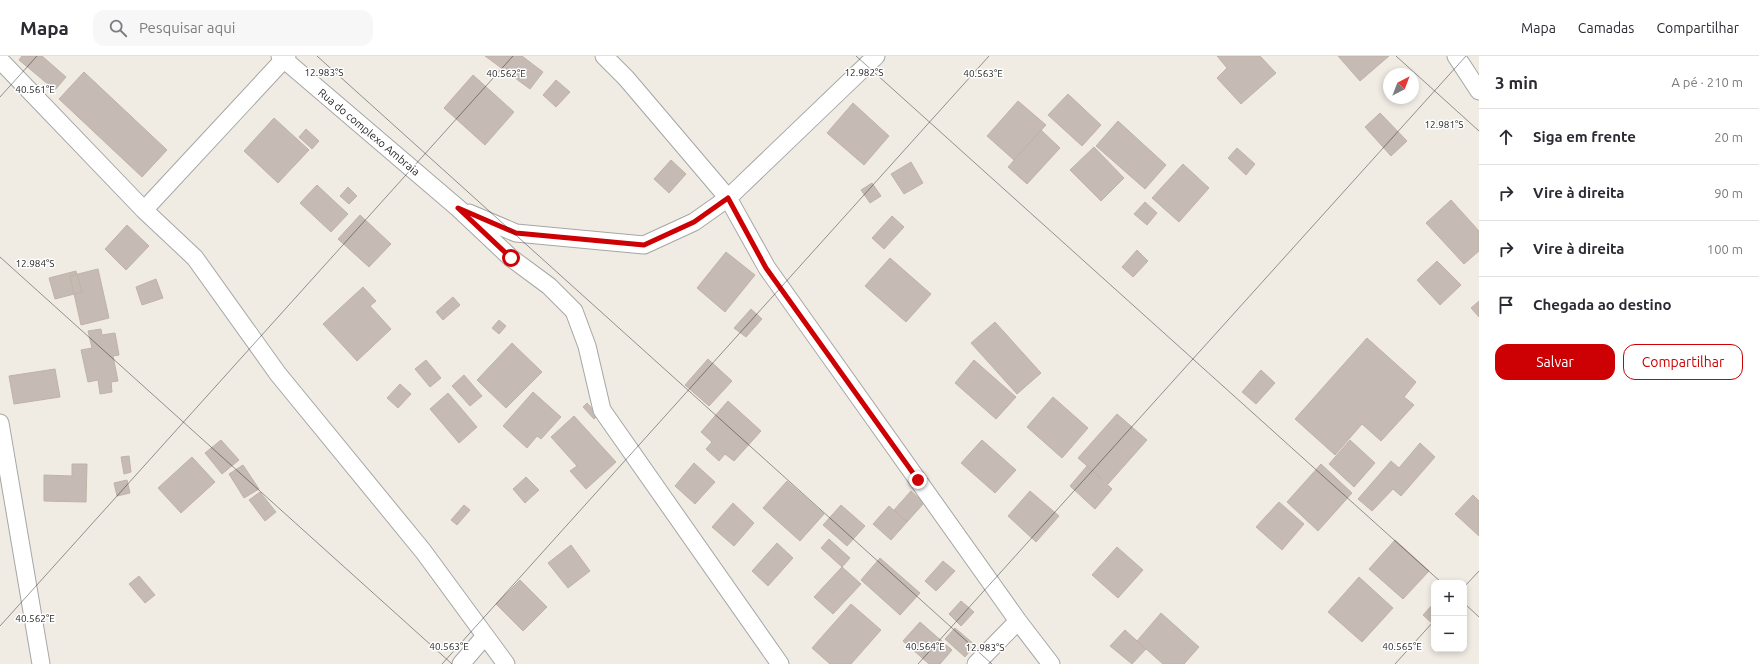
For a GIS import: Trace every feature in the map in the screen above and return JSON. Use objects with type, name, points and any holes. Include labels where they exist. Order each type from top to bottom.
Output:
[{"type":"street","points":[[604,56],[626,78],[728,198],[766,268],[1051,664]]},
{"type":"street","points":[[458,208],[516,233],[644,245],[694,222],[728,198],[876,56]]},
{"type":"street","points":[[1456,56],[1479,91]]},
{"type":"street","points":[[144,210],[283,57]]},
{"type":"street","name":"Rua do complexo Ambraia","points":[[283,57],[458,208]]},
{"type":"street","points":[[0,60],[144,210],[194,258],[278,374],[423,551],[506,664]]},
{"type":"street","points":[[458,208],[511,258],[549,286],[574,311],[587,346],[602,410],[780,664]]},
{"type":"street","points":[[0,423],[41,664]]},
{"type":"street","points":[[976,664],[1018,620]]},
{"type":"street","points":[[461,664],[485,636]]},
{"type":"building","points":[[22,56],[42,56],[66,77],[55,90],[19,60]]},
{"type":"building","points":[[485,56],[522,56],[543,72],[530,89]]},
{"type":"building","points":[[1217,56],[1260,56],[1276,73],[1241,104],[1217,78],[1227,68]]},
{"type":"building","points":[[1338,56],[1389,56],[1360,81]]},
{"type":"building","points":[[84,72],[167,150],[142,177],[59,99]]},
{"type":"building","points":[[473,75],[514,112],[485,145],[444,108]]},
{"type":"building","points":[[556,80],[570,92],[556,107],[543,95]]},
{"type":"building","points":[[1068,94],[1101,125],[1082,146],[1048,115]]},
{"type":"building","points":[[1018,101],[1046,125],[1014,160],[987,136]]},
{"type":"building","points":[[853,103],[889,136],[864,165],[827,133]]},
{"type":"building","points":[[1380,113],[1407,141],[1391,156],[1365,127]]},
{"type":"building","points":[[274,118],[309,150],[278,183],[244,151]]},
{"type":"building","points":[[1118,121],[1166,165],[1145,189],[1096,146]]},
{"type":"building","points":[[306,129],[319,141],[312,149],[299,137]]},
{"type":"building","points":[[1041,130],[1060,148],[1027,184],[1008,167]]},
{"type":"building","points":[[1094,147],[1124,178],[1101,201],[1070,170]]},
{"type":"building","points":[[1237,148],[1255,164],[1246,175],[1228,158]]},
{"type":"building","points":[[671,160],[686,174],[669,193],[654,179]]},
{"type":"building","points":[[911,162],[923,183],[904,194],[891,174]]},
{"type":"building","points":[[1183,164],[1209,188],[1179,222],[1152,198]]},
{"type":"building","points":[[872,183],[881,196],[870,203],[861,190]]},
{"type":"building","points":[[317,185],[348,214],[331,232],[300,203]]},
{"type":"building","points":[[348,187],[357,196],[349,204],[340,196]]},
{"type":"building","points":[[1451,200],[1479,231],[1479,251],[1464,264],[1426,223]]},
{"type":"building","points":[[1145,202],[1157,213],[1147,225],[1134,214]]},
{"type":"building","points":[[360,215],[391,244],[369,267],[338,239]]},
{"type":"building","points":[[892,216],[904,227],[884,249],[872,238]]},
{"type":"building","points":[[127,225],[149,246],[126,270],[105,249]]},
{"type":"building","points":[[1137,250],[1148,261],[1133,277],[1122,267]]},
{"type":"building","points":[[726,252],[755,275],[725,312],[697,288]]},
{"type":"building","points":[[890,258],[931,294],[906,322],[865,286]]},
{"type":"building","points":[[1437,261],[1461,285],[1440,305],[1417,280]]},
{"type":"building","points":[[98,269],[109,318],[81,325],[70,276]]},
{"type":"building","points":[[76,271],[82,292],[55,299],[49,278]]},
{"type":"building","points":[[156,279],[163,298],[142,305],[136,287]]},
{"type":"building","points":[[363,287],[376,301],[370,306],[391,329],[357,361],[323,324]]},
{"type":"building","points":[[453,297],[460,305],[443,320],[436,312]]},
{"type":"building","points":[[1479,301],[1479,317],[1471,308]]},
{"type":"building","points":[[751,309],[762,319],[746,337],[734,328]]},
{"type":"building","points":[[499,320],[506,326],[499,334],[492,328]]},
{"type":"building","points":[[995,322],[1041,373],[1017,394],[971,343]]},
{"type":"building","points":[[101,329],[102,335],[115,333],[119,355],[113,356],[118,381],[111,382],[112,392],[100,394],[98,380],[88,382],[81,350],[92,348],[88,331]]},
{"type":"building","points":[[1367,338],[1416,382],[1404,397],[1414,405],[1381,441],[1362,424],[1335,455],[1295,419]]},
{"type":"building","points":[[512,343],[542,372],[506,408],[477,380]]},
{"type":"building","points":[[708,359],[732,381],[709,406],[685,385]]},
{"type":"building","points":[[426,360],[441,378],[430,387],[415,369]]},
{"type":"building","points":[[974,360],[1016,397],[996,419],[955,383]]},
{"type":"building","points":[[55,369],[60,397],[14,404],[9,376]]},
{"type":"building","points":[[1261,370],[1275,383],[1256,404],[1242,392]]},
{"type":"building","points":[[464,375],[482,396],[470,406],[452,386]]},
{"type":"building","points":[[400,384],[411,394],[398,408],[387,398]]},
{"type":"building","points":[[533,392],[561,417],[541,439],[537,436],[527,448],[503,426]]},
{"type":"building","points":[[448,393],[477,427],[459,443],[430,409]]},
{"type":"building","points":[[1053,397],[1088,428],[1062,458],[1027,427]]},
{"type":"building","points":[[728,401],[761,431],[734,461],[725,454],[719,461],[706,449],[712,442],[701,432]]},
{"type":"building","points":[[587,403],[598,415],[594,419],[583,407]]},
{"type":"building","points":[[1117,414],[1147,440],[1108,484],[1078,458]]},
{"type":"building","points":[[574,416],[616,462],[586,489],[570,471],[577,466],[551,437]]},
{"type":"building","points":[[221,440],[239,460],[222,474],[205,453]]},
{"type":"building","points":[[982,440],[1016,470],[995,493],[961,463]]},
{"type":"building","points":[[1350,440],[1375,463],[1354,487],[1329,464]]},
{"type":"building","points":[[1420,443],[1435,457],[1401,496],[1393,489],[1372,511],[1358,499],[1391,461],[1399,468]]},
{"type":"building","points":[[129,456],[131,472],[124,474],[121,457]]},
{"type":"building","points":[[192,457],[215,482],[181,513],[158,488]]},
{"type":"building","points":[[694,463],[715,482],[695,504],[675,486]]},
{"type":"building","points":[[72,464],[87,464],[86,502],[44,501],[44,475],[72,476]]},
{"type":"building","points":[[1321,464],[1352,493],[1318,531],[1287,502]]},
{"type":"building","points":[[243,465],[259,489],[244,498],[229,474]]},
{"type":"building","points":[[1087,466],[1112,489],[1095,509],[1070,486]]},
{"type":"building","points":[[526,477],[539,490],[525,503],[513,489]]},
{"type":"building","points":[[127,480],[130,493],[117,496],[114,483]]},
{"type":"building","points":[[787,481],[824,514],[800,541],[763,508]]},
{"type":"building","points":[[911,491],[924,503],[907,522],[894,510]]},
{"type":"building","points":[[1030,491],[1059,516],[1036,542],[1008,516]]},
{"type":"building","points":[[260,492],[276,512],[265,521],[249,500]]},
{"type":"building","points":[[1473,495],[1479,501],[1479,536],[1455,514]]},
{"type":"building","points":[[1279,502],[1304,524],[1282,550],[1256,527]]},
{"type":"building","points":[[733,503],[754,523],[734,546],[712,527]]},
{"type":"building","points":[[464,505],[470,510],[457,525],[451,520]]},
{"type":"building","points":[[841,505],[865,526],[847,546],[823,525]]},
{"type":"building","points":[[889,506],[907,522],[891,540],[873,524]]},
{"type":"building","points":[[829,539],[850,558],[842,567],[821,548]]},
{"type":"building","points":[[1395,540],[1429,571],[1403,599],[1369,569]]},
{"type":"building","points":[[777,543],[793,558],[768,586],[752,571]]},
{"type":"building","points":[[571,545],[590,571],[568,588],[548,563]]},
{"type":"building","points":[[1117,547],[1143,570],[1118,598],[1092,575]]},
{"type":"building","points":[[880,558],[920,593],[900,615],[861,580]]},
{"type":"building","points":[[943,561],[955,571],[936,591],[925,581]]},
{"type":"building","points":[[842,567],[861,584],[833,614],[814,597]]},
{"type":"building","points":[[139,576],[155,595],[145,603],[129,584]]},
{"type":"building","points":[[1359,577],[1393,608],[1362,642],[1328,612]]},
{"type":"building","points":[[520,580],[547,607],[523,631],[496,604]]},
{"type":"building","points":[[961,601],[974,612],[961,626],[949,614]]},
{"type":"building","points":[[851,604],[881,630],[851,664],[830,664],[812,648]]},
{"type":"building","points":[[1431,606],[1431,622],[1423,615]]},
{"type":"building","points":[[1161,613],[1199,647],[1184,664],[1163,664],[1137,641]]},
{"type":"building","points":[[920,622],[952,650],[940,664],[929,664],[903,641]]},
{"type":"building","points":[[955,628],[975,645],[965,657],[945,639]]},
{"type":"building","points":[[1125,630],[1146,649],[1132,664],[1110,646]]},
{"type":"route","points":[[511,258],[458,208],[516,233],[644,245],[694,222],[728,198],[766,268],[918,480]]}]
